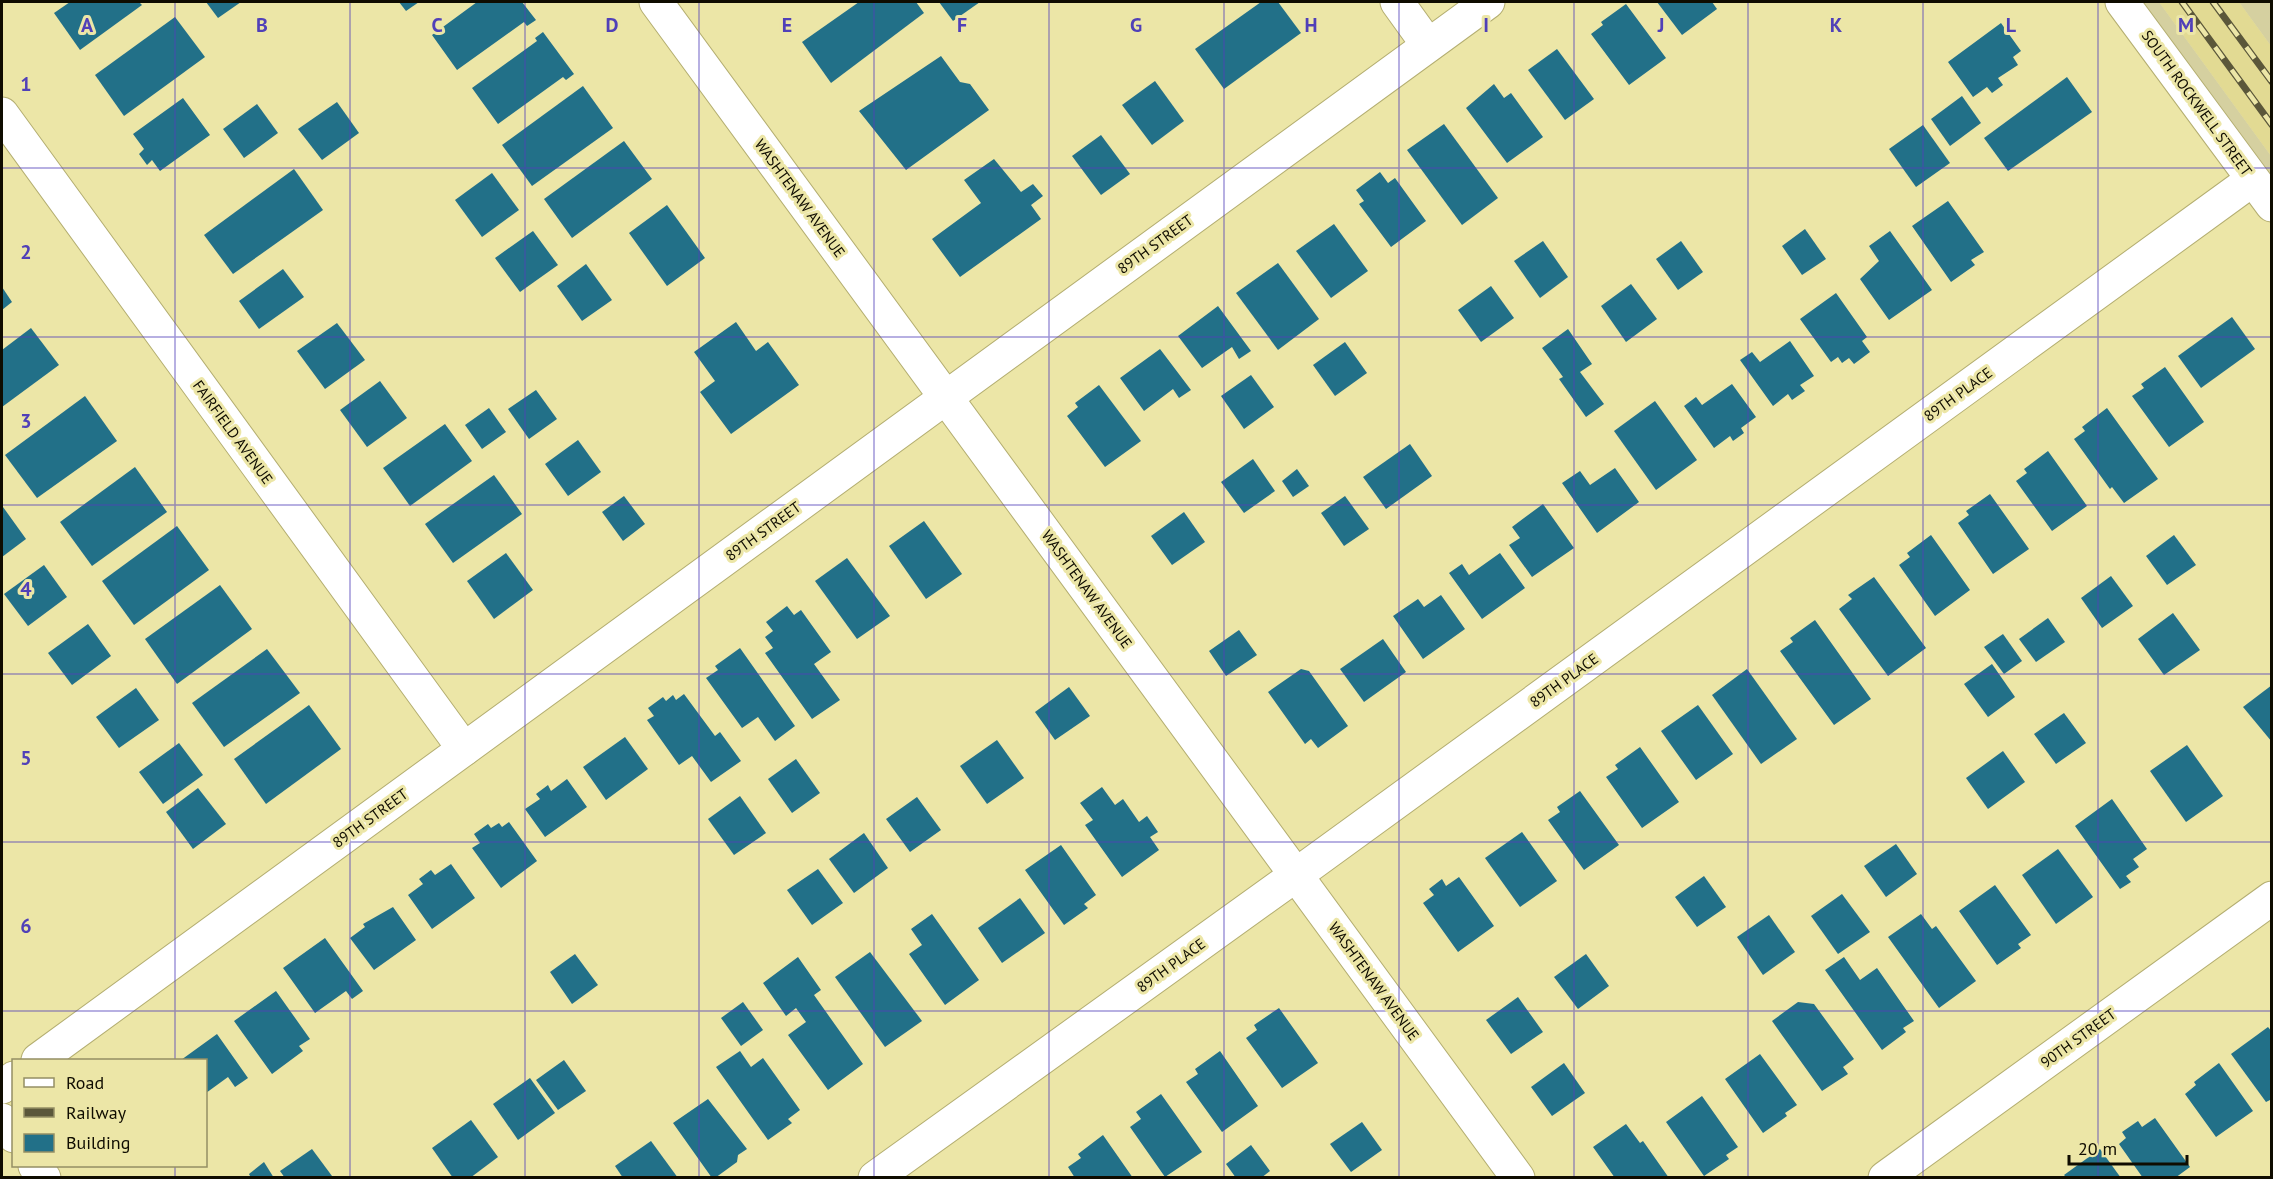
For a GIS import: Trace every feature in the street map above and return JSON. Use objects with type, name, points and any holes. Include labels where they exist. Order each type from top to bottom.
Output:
[{"type":"street","name":"WASHTENAW AVENUE","points":[[656,2],[1518,1178]]},
{"type":"street","points":[[1397,2],[1428,45]]},
{"type":"street","name":"89TH STREET","points":[[39,1059],[1488,2]]},
{"type":"street","name":"SOUTH ROCKWELL STREET","points":[[2122,2],[2262,192]]},
{"type":"street","name":"FAIRFIELD AVENUE","points":[[2,114],[464,749]]},
{"type":"street","name":"89TH PLACE","points":[[874,1178],[1296,875],[2262,192]]},
{"type":"street","name":"90TH STREET","points":[[1885,1178],[2271,898]]},
{"type":"street","points":[[2,1120],[12,1133]]},
{"type":"shaded area","points":[[2136,2],[2159,2],[2271,156],[2271,181]]},
{"type":"shaded area","points":[[2159,2],[2239,2],[2271,46],[2271,156]]},
{"type":"shaded area","points":[[2239,2],[2271,2],[2271,46]]},
{"type":"building","points":[[70,2],[139,2],[142,5],[80,50],[54,13]]},
{"type":"building","points":[[206,2],[241,2],[218,18]]},
{"type":"building","points":[[399,2],[419,2],[406,11]]},
{"type":"building","points":[[477,2],[522,2],[536,20],[527,26],[524,22],[457,70],[432,35]]},
{"type":"building","points":[[859,2],[916,2],[924,13],[831,83],[802,42]]},
{"type":"building","points":[[939,2],[980,2],[953,21]]},
{"type":"building","points":[[1261,2],[1278,2],[1301,33],[1224,89],[1195,49]]},
{"type":"building","points":[[1657,2],[1712,2],[1717,9],[1682,35]]},
{"type":"building","points":[[1626,4],[1666,58],[1629,85],[1591,34],[1603,25],[1601,22]]},
{"type":"building","points":[[175,17],[205,57],[124,116],[95,75]]},
{"type":"building","points":[[2001,23],[2021,51],[2013,57],[2018,65],[1998,78],[2003,85],[1992,93],[1987,87],[1973,97],[1948,62]]},
{"type":"building","points":[[543,32],[574,74],[566,80],[563,77],[498,124],[472,88],[537,41],[535,38]]},
{"type":"building","points":[[1557,49],[1594,99],[1565,120],[1528,70]]},
{"type":"building","points":[[941,56],[960,82],[970,84],[989,110],[906,170],[859,111]]},
{"type":"building","points":[[2067,77],[2092,112],[2008,171],[1984,138]]},
{"type":"building","points":[[1155,81],[1184,121],[1152,145],[1122,105]]},
{"type":"building","points":[[1494,84],[1504,98],[1511,93],[1543,137],[1507,163],[1466,108]]},
{"type":"building","points":[[583,86],[613,128],[532,186],[502,145]]},
{"type":"building","points":[[1962,96],[1981,123],[1950,146],[1931,119]]},
{"type":"building","points":[[183,98],[210,135],[160,171],[152,160],[147,165],[139,154],[144,149],[133,134]]},
{"type":"building","points":[[337,102],[359,133],[322,160],[298,129]]},
{"type":"building","points":[[257,104],[278,133],[244,158],[223,129]]},
{"type":"building","points":[[1444,124],[1498,198],[1462,225],[1407,150]]},
{"type":"building","points":[[1923,125],[1950,163],[1916,187],[1889,149]]},
{"type":"building","points":[[1101,135],[1130,174],[1101,195],[1072,156]]},
{"type":"building","points":[[624,141],[652,179],[572,238],[544,199]]},
{"type":"building","points":[[994,159],[1021,192],[1033,184],[1043,196],[1031,205],[1041,219],[960,277],[932,239],[981,203],[964,180]]},
{"type":"building","points":[[294,169],[323,210],[233,274],[204,235]]},
{"type":"building","points":[[1380,172],[1388,183],[1395,178],[1426,221],[1391,247],[1359,204],[1364,201],[1356,190]]},
{"type":"building","points":[[492,173],[519,210],[482,237],[455,200]]},
{"type":"building","points":[[1948,201],[1984,252],[1971,260],[1975,265],[1951,282],[1912,226]]},
{"type":"building","points":[[667,205],[705,258],[667,286],[629,233]]},
{"type":"building","points":[[1334,224],[1368,271],[1331,298],[1296,251]]},
{"type":"building","points":[[1805,229],[1826,259],[1802,275],[1782,246]]},
{"type":"building","points":[[533,231],[558,265],[520,292],[495,258]]},
{"type":"building","points":[[1890,231],[1932,290],[1889,320],[1860,279],[1879,261],[1869,246]]},
{"type":"building","points":[[1543,241],[1568,277],[1540,298],[1514,261]]},
{"type":"building","points":[[1681,241],[1703,272],[1678,290],[1656,259]]},
{"type":"building","points":[[1278,263],[1319,319],[1278,350],[1236,293]]},
{"type":"building","points":[[586,264],[612,300],[582,321],[557,286]]},
{"type":"building","points":[[283,269],[304,297],[259,329],[239,301]]},
{"type":"building","points":[[1631,284],[1657,319],[1626,342],[1601,306]]},
{"type":"building","points":[[1491,286],[1514,318],[1481,342],[1458,310]]},
{"type":"building","points":[[2,287],[12,302],[2,310]]},
{"type":"building","points":[[1836,293],[1867,337],[1862,341],[1870,352],[1854,364],[1849,358],[1842,363],[1838,357],[1831,362],[1800,319]]},
{"type":"building","points":[[1218,306],[1251,351],[1239,359],[1232,347],[1202,368],[1178,336]]},
{"type":"building","points":[[2232,317],[2255,349],[2201,388],[2178,356]]},
{"type":"building","points":[[736,322],[756,351],[768,342],[799,385],[731,434],[700,392],[715,381],[694,352]]},
{"type":"building","points":[[337,323],[365,360],[325,389],[297,351]]},
{"type":"building","points":[[31,328],[59,365],[2,407],[2,350]]},
{"type":"building","points":[[1568,329],[1592,364],[1580,372],[1604,404],[1586,417],[1559,379],[1563,377],[1542,348]]},
{"type":"building","points":[[1790,341],[1814,376],[1800,385],[1805,391],[1792,400],[1788,394],[1773,406],[1740,360],[1752,352],[1760,362]]},
{"type":"building","points":[[1345,342],[1367,373],[1335,396],[1313,365]]},
{"type":"building","points":[[1160,349],[1191,390],[1179,398],[1173,389],[1144,411],[1120,378]]},
{"type":"building","points":[[2165,367],[2204,422],[2169,447],[2132,396],[2144,388],[2141,384]]},
{"type":"building","points":[[1251,375],[1274,407],[1244,429],[1221,396]]},
{"type":"building","points":[[380,381],[407,418],[367,447],[340,410]]},
{"type":"building","points":[[1732,384],[1756,417],[1741,428],[1744,433],[1733,441],[1730,436],[1714,448],[1684,406],[1696,397],[1702,405]]},
{"type":"building","points":[[1099,385],[1141,441],[1105,467],[1067,416],[1078,407],[1075,403]]},
{"type":"building","points":[[536,390],[557,419],[529,439],[508,409]]},
{"type":"building","points":[[85,396],[117,441],[37,498],[5,455]]},
{"type":"building","points":[[1655,401],[1697,460],[1656,490],[1614,431]]},
{"type":"building","points":[[489,408],[506,432],[482,449],[465,425]]},
{"type":"building","points":[[2107,408],[2158,479],[2124,503],[2112,487],[2110,489],[2074,439],[2085,431],[2082,427]]},
{"type":"building","points":[[445,424],[472,461],[410,506],[383,468]]},
{"type":"building","points":[[578,440],[601,472],[568,496],[545,464]]},
{"type":"building","points":[[1410,444],[1432,476],[1386,509],[1363,477]]},
{"type":"building","points":[[2048,451],[2087,506],[2052,531],[2016,481],[2027,473],[2024,469]]},
{"type":"building","points":[[1253,459],[1275,491],[1244,513],[1221,482]]},
{"type":"building","points":[[135,467],[167,512],[92,566],[60,522]]},
{"type":"building","points":[[1615,468],[1639,502],[1597,533],[1562,483],[1580,471],[1590,485]]},
{"type":"building","points":[[1297,469],[1309,486],[1293,497],[1282,481]]},
{"type":"building","points":[[494,475],[522,514],[453,563],[425,524]]},
{"type":"building","points":[[1990,494],[2029,549],[1993,574],[1958,523],[1969,515],[1966,511]]},
{"type":"building","points":[[624,496],[645,524],[623,541],[602,512]]},
{"type":"building","points":[[1345,496],[1369,529],[1344,546],[1321,513]]},
{"type":"building","points":[[1543,504],[1574,548],[1532,577],[1509,545],[1520,538],[1512,527]]},
{"type":"building","points":[[2,508],[26,539],[2,557]]},
{"type":"building","points":[[1184,512],[1205,542],[1172,565],[1151,536]]},
{"type":"building","points":[[924,521],[962,574],[926,599],[889,546]]},
{"type":"building","points":[[177,526],[209,570],[134,625],[102,581]]},
{"type":"building","points":[[1931,535],[1970,590],[1935,616],[1899,565],[1910,557],[1907,553]]},
{"type":"building","points":[[2174,535],[2196,565],[2167,585],[2146,556]]},
{"type":"building","points":[[506,553],[533,590],[494,619],[467,581]]},
{"type":"building","points":[[1500,553],[1525,588],[1482,619],[1449,573],[1462,564],[1469,575]]},
{"type":"building","points":[[847,558],[890,616],[857,639],[815,581]]},
{"type":"building","points":[[44,565],[67,597],[28,626],[4,594]]},
{"type":"building","points":[[2111,576],[2133,606],[2102,628],[2081,598]]},
{"type":"building","points":[[1874,577],[1926,648],[1888,676],[1839,609],[1852,599],[1848,595]]},
{"type":"building","points":[[220,585],[252,629],[177,684],[145,639]]},
{"type":"building","points":[[1441,595],[1465,629],[1423,659],[1393,616],[1418,599],[1424,607]]},
{"type":"building","points":[[787,606],[794,615],[801,610],[831,652],[814,664],[840,700],[812,719],[765,653],[773,648],[765,637],[773,631],[766,622]]},
{"type":"building","points":[[2173,613],[2200,650],[2164,675],[2138,639]]},
{"type":"building","points":[[2048,618],[2065,642],[2036,662],[2019,639]]},
{"type":"building","points":[[1815,620],[1871,699],[1834,725],[1780,651],[1793,642],[1790,638]]},
{"type":"building","points":[[88,624],[111,656],[72,685],[48,653]]},
{"type":"building","points":[[1239,630],[1257,655],[1226,676],[1209,651]]},
{"type":"building","points":[[2003,634],[2022,661],[2004,674],[1984,647]]},
{"type":"building","points":[[1383,639],[1406,672],[1364,702],[1340,669]]},
{"type":"building","points":[[740,648],[795,726],[775,741],[758,717],[742,728],[706,678],[718,670],[715,666]]},
{"type":"building","points":[[267,649],[300,693],[224,747],[192,703]]},
{"type":"building","points":[[1992,664],[2015,697],[1988,717],[1964,684]]},
{"type":"building","points":[[1301,669],[1309,671],[1348,726],[1318,748],[1311,739],[1305,744],[1268,692]]},
{"type":"building","points":[[1747,669],[1797,739],[1761,764],[1712,695]]},
{"type":"building","points":[[2272,685],[2272,742],[2243,707]]},
{"type":"building","points":[[1069,687],[1090,716],[1055,740],[1035,712]]},
{"type":"building","points":[[136,688],[159,720],[119,748],[96,717]]},
{"type":"building","points":[[684,694],[715,736],[720,732],[741,761],[711,782],[692,756],[679,765],[647,720],[654,716],[648,708],[663,697],[666,701],[673,695],[676,700]]},
{"type":"building","points":[[309,705],[341,749],[266,804],[234,759]]},
{"type":"building","points":[[1698,705],[1733,754],[1696,780],[1661,731]]},
{"type":"building","points":[[2064,713],[2086,743],[2056,764],[2034,734]]},
{"type":"building","points":[[625,737],[648,769],[606,800],[583,767]]},
{"type":"building","points":[[997,740],[1024,778],[987,804],[960,766]]},
{"type":"building","points":[[179,743],[203,775],[163,804],[139,772]]},
{"type":"building","points":[[2187,745],[2223,796],[2186,822],[2150,771]]},
{"type":"building","points":[[1640,747],[1679,802],[1642,828],[1606,777],[1618,769],[1615,765]]},
{"type":"building","points":[[2003,751],[2025,782],[1988,809],[1966,778]]},
{"type":"building","points":[[796,759],[820,793],[792,813],[768,779]]},
{"type":"building","points":[[567,779],[587,807],[545,837],[525,809],[540,799],[536,794],[548,785],[551,791]]},
{"type":"building","points":[[1102,787],[1115,805],[1123,799],[1139,822],[1147,816],[1158,832],[1150,837],[1159,850],[1122,877],[1085,825],[1093,820],[1080,803]]},
{"type":"building","points":[[198,788],[226,824],[193,849],[166,812]]},
{"type":"building","points":[[1580,791],[1619,845],[1584,870],[1548,820],[1560,812],[1557,807]]},
{"type":"building","points":[[740,796],[766,833],[734,855],[708,819]]},
{"type":"building","points":[[917,797],[941,830],[910,852],[886,819]]},
{"type":"building","points":[[2112,799],[2147,849],[2133,859],[2139,867],[2126,876],[2131,882],[2120,889],[2075,826]]},
{"type":"building","points":[[509,822],[537,861],[501,888],[472,848],[480,843],[474,834],[488,824],[491,828],[499,823],[502,827]]},
{"type":"building","points":[[1522,832],[1557,881],[1520,907],[1485,858]]},
{"type":"building","points":[[864,833],[888,868],[854,893],[829,859]]},
{"type":"building","points":[[1896,844],[1917,874],[1886,897],[1864,866]]},
{"type":"building","points":[[1061,845],[1096,895],[1084,904],[1088,908],[1064,925],[1025,870]]},
{"type":"building","points":[[2058,849],[2093,897],[2056,924],[2022,875]]},
{"type":"building","points":[[451,864],[475,898],[432,929],[408,895],[423,884],[419,879],[431,870],[435,875]]},
{"type":"building","points":[[818,869],[843,903],[812,925],[787,890]]},
{"type":"building","points":[[1704,876],[1726,907],[1697,927],[1675,897]]},
{"type":"building","points":[[1459,877],[1494,926],[1458,952],[1423,903],[1434,895],[1429,889],[1442,879],[1446,886]]},
{"type":"building","points":[[1995,885],[2031,935],[2018,944],[2021,948],[1997,965],[1959,911]]},
{"type":"building","points":[[1842,894],[1870,932],[1838,954],[1811,916]]},
{"type":"building","points":[[1020,898],[1045,933],[1002,963],[978,928]]},
{"type":"building","points":[[393,907],[416,940],[374,970],[350,938],[365,927],[363,924]]},
{"type":"building","points":[[932,914],[979,980],[945,1005],[909,954],[922,945],[911,929]]},
{"type":"building","points":[[1921,914],[1932,929],[1936,926],[1976,981],[1939,1008],[1888,937]]},
{"type":"building","points":[[1769,915],[1795,952],[1763,975],[1737,937]]},
{"type":"building","points":[[325,938],[363,991],[352,999],[346,991],[315,1013],[283,968]]},
{"type":"building","points":[[870,952],[922,1021],[885,1047],[835,977]]},
{"type":"building","points":[[575,954],[598,985],[572,1004],[550,972]]},
{"type":"building","points":[[1586,954],[1609,986],[1578,1009],[1554,977]]},
{"type":"building","points":[[798,957],[821,990],[814,995],[863,1064],[828,1090],[788,1035],[806,1022],[796,1008],[786,1016],[763,983]]},
{"type":"building","points":[[1844,957],[1860,980],[1877,968],[1914,1021],[1903,1028],[1906,1032],[1882,1050],[1825,970]]},
{"type":"building","points":[[276,991],[310,1039],[299,1046],[303,1051],[272,1074],[234,1021]]},
{"type":"building","points":[[1518,997],[1543,1032],[1511,1054],[1486,1020]]},
{"type":"building","points":[[743,1002],[763,1030],[741,1046],[721,1018]]},
{"type":"building","points":[[1798,1002],[1814,1004],[1854,1059],[1843,1067],[1848,1074],[1822,1091],[1772,1021]]},
{"type":"building","points":[[1279,1008],[1318,1063],[1282,1088],[1246,1038],[1257,1030],[1254,1025]]},
{"type":"building","points":[[2268,1027],[2272,1032],[2272,1099],[2266,1102],[2231,1054]]},
{"type":"building","points":[[217,1034],[248,1078],[235,1087],[228,1077],[207,1092],[207,1059],[182,1059]]},
{"type":"building","points":[[740,1051],[751,1067],[763,1058],[800,1110],[788,1119],[792,1123],[768,1140],[716,1067]]},
{"type":"building","points":[[1220,1051],[1258,1106],[1222,1132],[1186,1082],[1198,1074],[1195,1069]]},
{"type":"building","points":[[1760,1054],[1797,1105],[1785,1113],[1787,1116],[1763,1133],[1725,1079]]},
{"type":"building","points":[[564,1060],[586,1091],[558,1110],[536,1080]]},
{"type":"building","points":[[1564,1063],[1585,1093],[1552,1116],[1531,1087]]},
{"type":"building","points":[[2219,1063],[2253,1111],[2216,1137],[2185,1094],[2196,1085],[2194,1082]]},
{"type":"building","points":[[530,1078],[555,1113],[518,1140],[493,1104]]},
{"type":"building","points":[[1161,1094],[1202,1152],[1165,1177],[1130,1127],[1141,1119],[1136,1112]]},
{"type":"building","points":[[1702,1096],[1738,1147],[1726,1155],[1729,1159],[1704,1176],[1666,1122]]},
{"type":"building","points":[[708,1099],[747,1149],[738,1155],[737,1162],[715,1178],[712,1178],[673,1123]]},
{"type":"building","points":[[2155,1118],[2190,1167],[2175,1178],[2143,1178],[2119,1144],[2126,1138],[2122,1132],[2138,1121],[2142,1127]]},
{"type":"building","points":[[471,1120],[498,1157],[470,1178],[453,1178],[432,1148]]},
{"type":"building","points":[[1362,1122],[1382,1150],[1351,1172],[1330,1144]]},
{"type":"building","points":[[1626,1124],[1640,1143],[1643,1141],[1669,1178],[1615,1178],[1593,1147]]},
{"type":"building","points":[[1103,1135],[1133,1178],[1075,1178],[1068,1167],[1081,1158],[1078,1154]]},
{"type":"building","points":[[651,1141],[678,1178],[623,1178],[615,1166]]},
{"type":"building","points":[[1251,1145],[1270,1171],[1261,1178],[1236,1178],[1226,1164]]},
{"type":"building","points":[[312,1149],[332,1176],[285,1178],[280,1171]]},
{"type":"building","points":[[2100,1149],[2121,1178],[2067,1178],[2064,1175]]},
{"type":"building","points":[[264,1162],[274,1178],[251,1178],[249,1174]]},
{"type":"railway","points":[[2182,2],[2272,125]]},
{"type":"railway","points":[[2213,2],[2272,82]]}]
